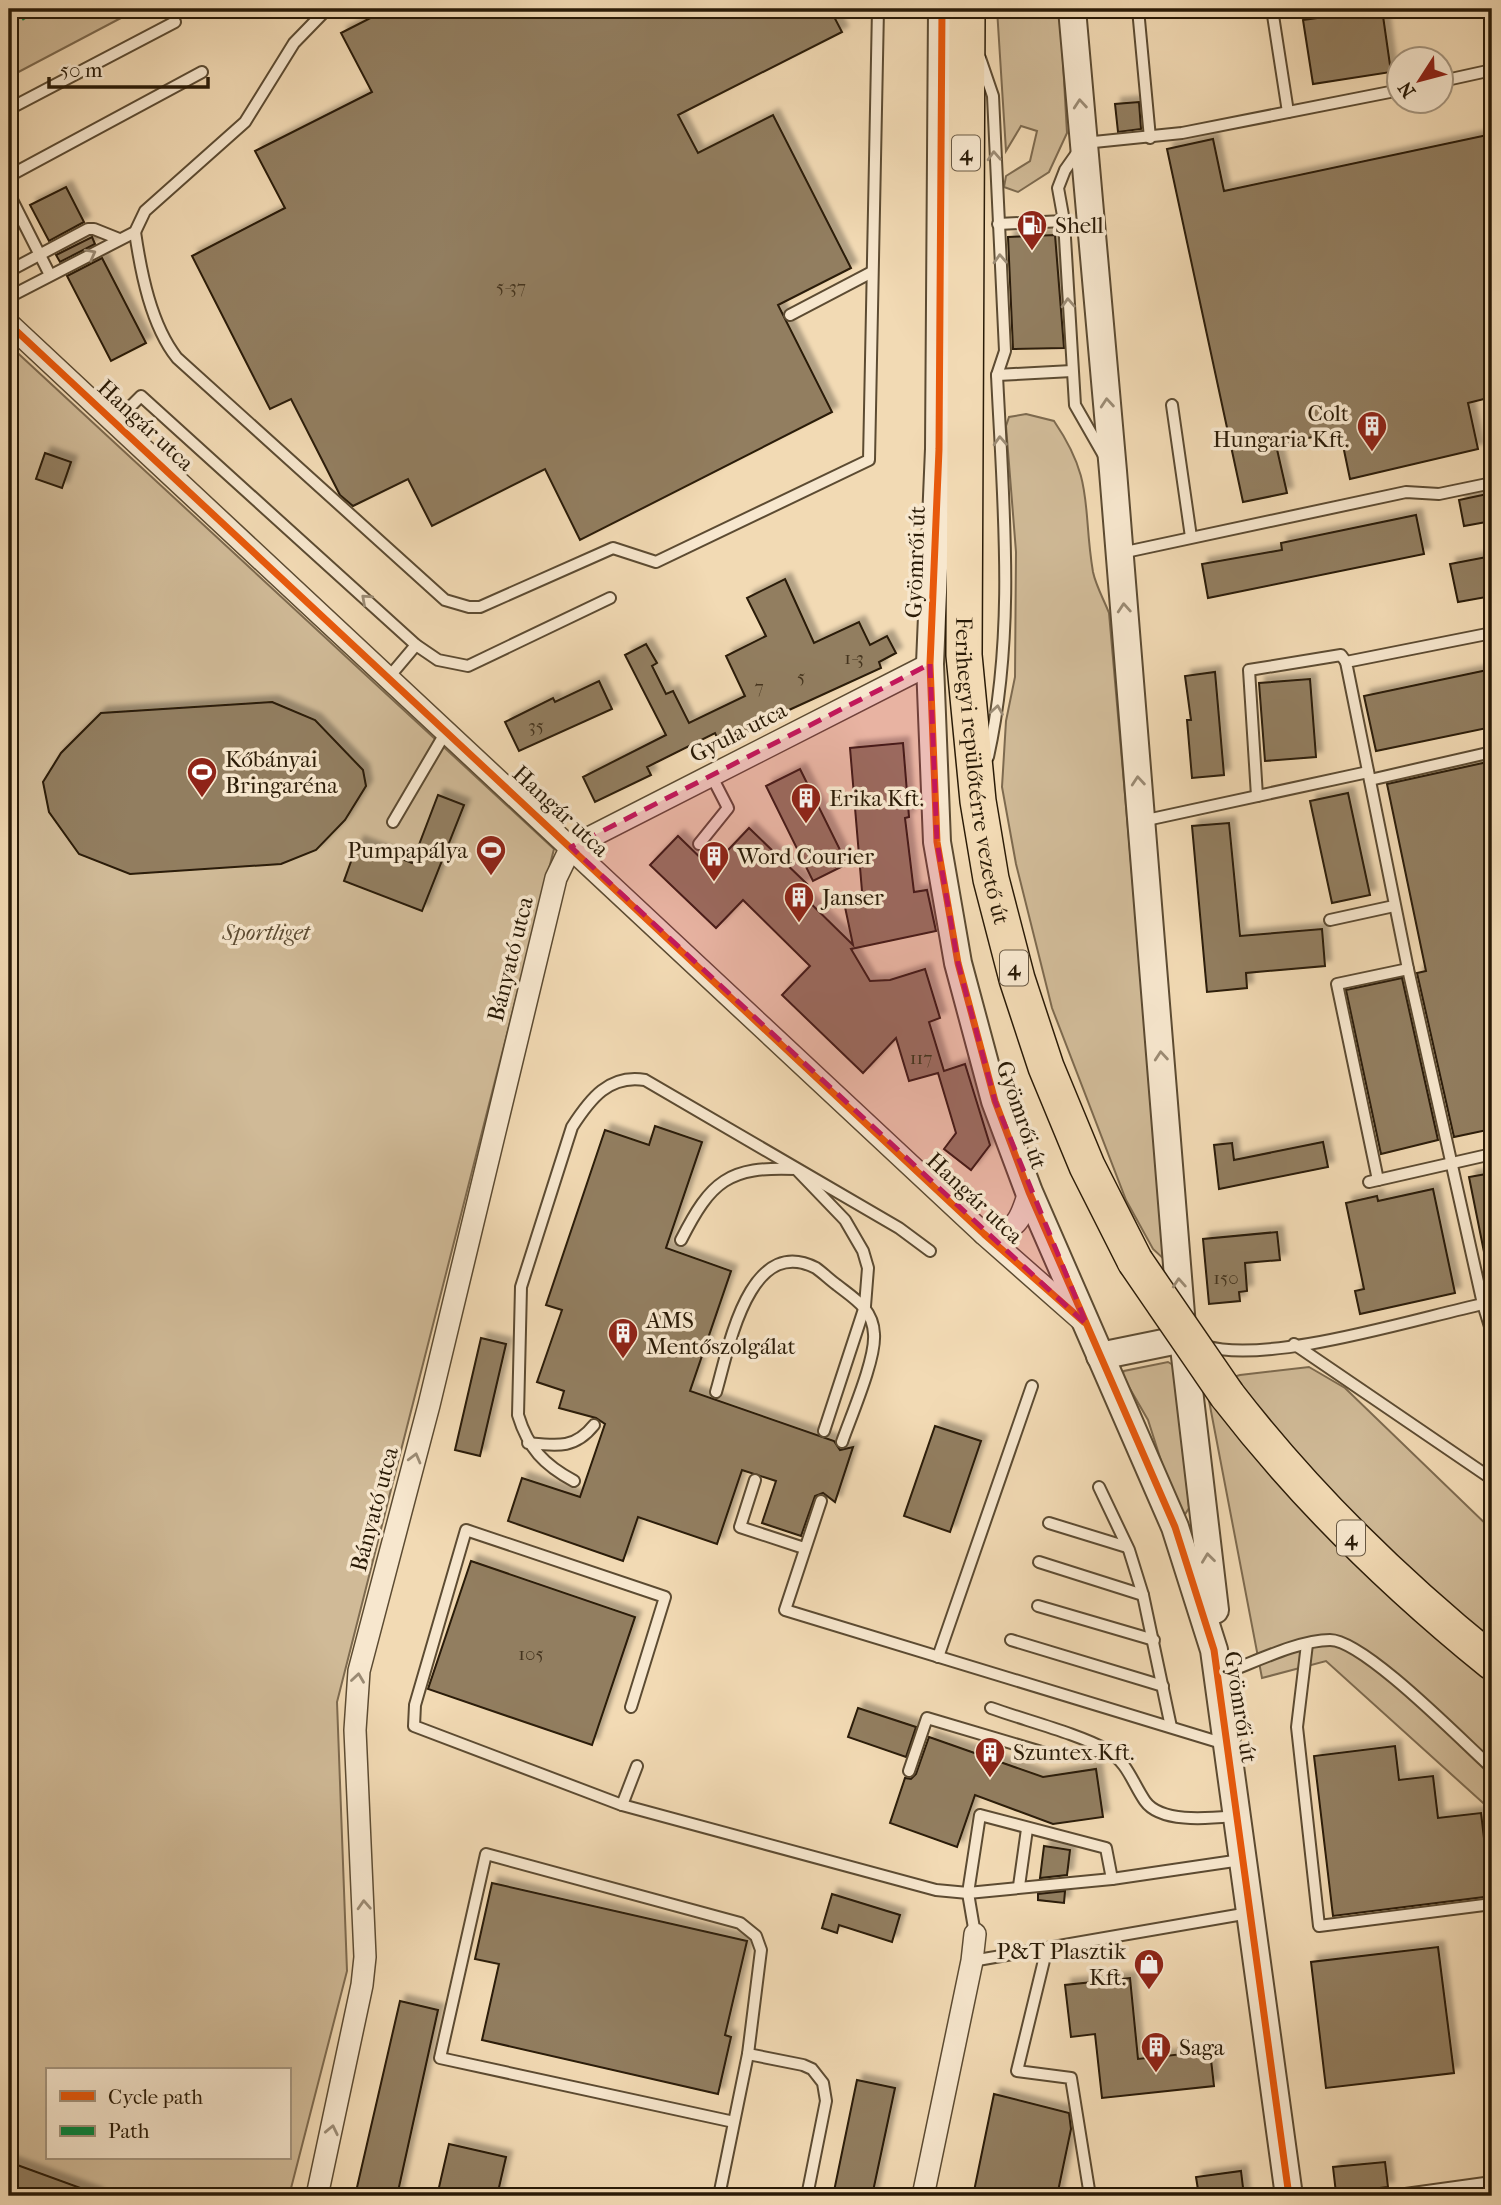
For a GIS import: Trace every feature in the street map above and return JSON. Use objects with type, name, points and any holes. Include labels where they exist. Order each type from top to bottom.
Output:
[{"type":"main road","name":"Ferihegyi repülőtérre vezető út","points":[[959,11],[967,508],[964,655],[978,801],[995,892],[1017,979],[1046,1067],[1087,1166],[1135,1261],[1227,1395],[1297,1480],[1367,1554],[1492,1662]]},
{"type":"street","name":"Gyömrői út","points":[[1072,9],[1120,553],[1183,1339],[1215,1607],[1216,1663],[1289,2196]]},
{"type":"street","name":"Gyömrői út","points":[[959,11],[942,137],[939,449],[930,664],[937,842],[958,963],[988,1080],[1029,1192],[1175,1527],[1216,1663]]},
{"type":"street","name":"Hangár utca","points":[[9,324],[984,1234],[1087,1325]]},
{"type":"street","name":"Gyula utca","points":[[571,847],[930,664]]},
{"type":"street","name":"Bányató utca","points":[[317,2196],[362,1985],[365,1957],[355,1730],[359,1671],[429,1405],[556,878],[571,847]]},
{"type":"street","name":"Hangár utca","points":[[984,1234],[1002,1232],[1016,1224],[1029,1192]]},
{"type":"street","points":[[1100,1356],[1183,1339]]},
{"type":"street","points":[[923,2196],[972,1961],[975,1934]]},
{"type":"lane","points":[[327,9],[295,43],[245,122],[145,211],[135,232],[139,262],[164,342],[177,358],[432,591],[445,600],[469,607],[494,602],[613,548],[656,562],[869,460],[878,9]]},
{"type":"lane","points":[[1138,9],[1150,138]]},
{"type":"lane","points":[[1272,9],[1288,112]]},
{"type":"lane","points":[[959,11],[993,96],[1005,351],[997,374],[1006,555],[1004,657],[998,711],[978,801]]},
{"type":"lane","points":[[9,109],[175,22]]},
{"type":"lane","points":[[1456,78],[1492,70]]},
{"type":"lane","points":[[9,176],[202,72]]},
{"type":"lane","points":[[1113,471],[1075,405],[1063,221],[1058,188],[1065,170],[1084,144],[1150,138],[1386,93]]},
{"type":"lane","points":[[942,137],[964,288]]},
{"type":"lane","points":[[9,194],[50,275]]},
{"type":"lane","points":[[998,224],[1063,221]]},
{"type":"lane","points":[[9,271],[88,229],[119,239]]},
{"type":"lane","points":[[9,297],[135,232]]},
{"type":"lane","points":[[790,315],[872,272]]},
{"type":"lane","points":[[997,374],[1072,371]]},
{"type":"lane","points":[[115,422],[142,396],[416,645],[438,660],[468,666],[610,598]]},
{"type":"lane","points":[[1172,405],[1191,537]]},
{"type":"lane","points":[[1120,553],[1406,492],[1439,494],[1492,483]]},
{"type":"lane","points":[[1346,662],[1492,634]]},
{"type":"lane","points":[[389,677],[416,645]]},
{"type":"lane","points":[[1257,796],[1249,670],[1341,655],[1346,662],[1394,906],[1452,1163],[1488,1303],[1492,1333]]},
{"type":"lane","points":[[393,822],[447,730]]},
{"type":"lane","points":[[1142,821],[1257,796],[1492,752]]},
{"type":"lane","points":[[699,844],[728,808],[711,775]]},
{"type":"lane","points":[[1330,920],[1394,906]]},
{"type":"lane","points":[[1408,969],[1337,984],[1373,1181],[1492,1154]]},
{"type":"lane","points":[[574,1481],[539,1458],[528,1443],[518,1415],[516,1392],[522,1286],[572,1127],[596,1095],[624,1078],[645,1080],[899,1228],[930,1251]]},
{"type":"lane","points":[[681,1240],[698,1206],[718,1184],[739,1174],[759,1170],[796,1169]]},
{"type":"lane","points":[[796,1169],[855,1236],[868,1268],[869,1285],[865,1306],[824,1431]]},
{"type":"lane","points":[[716,1392],[745,1298],[763,1275],[788,1264],[815,1268],[865,1306],[873,1324],[873,1348],[842,1442]]},
{"type":"lane","points":[[1183,1339],[1221,1351],[1244,1352],[1357,1334],[1488,1303]]},
{"type":"lane","points":[[1294,1344],[1492,1479]]},
{"type":"lane","points":[[938,1657],[1032,1386]]},
{"type":"lane","points":[[528,1443],[567,1446],[578,1441],[594,1426]]},
{"type":"lane","points":[[755,1480],[740,1527],[804,1548]]},
{"type":"lane","points":[[1099,1487],[1127,1546],[1143,1595],[1171,1727]]},
{"type":"lane","points":[[821,1501],[785,1610],[1228,1745]]},
{"type":"lane","points":[[1049,1523],[1127,1546]]},
{"type":"lane","points":[[631,1707],[665,1597],[466,1530],[415,1705],[414,1726],[622,1805],[936,1890],[968,1893],[1112,1879],[1244,1859]]},
{"type":"lane","points":[[1039,1562],[1143,1595]]},
{"type":"lane","points":[[1038,1606],[1154,1640]]},
{"type":"lane","points":[[1011,1640],[1163,1686]]},
{"type":"lane","points":[[1216,1663],[1328,1640],[1350,1646],[1381,1668],[1492,1769]]},
{"type":"lane","points":[[1307,1644],[1297,1727],[1318,1926],[1492,1904]]},
{"type":"lane","points":[[991,1708],[1106,1749],[1128,1768],[1146,1803],[1153,1809],[1194,1820],[1238,1816]]},
{"type":"lane","points":[[909,1771],[927,1718],[1055,1756],[1106,1749]]},
{"type":"lane","points":[[622,1805],[637,1766]]},
{"type":"lane","points":[[975,1934],[968,1893],[980,1815],[1106,1848],[1112,1879]]},
{"type":"lane","points":[[1020,1886],[1027,1829]]},
{"type":"lane","points":[[719,2196],[748,2054],[761,1950],[756,1936],[740,1923],[486,1854],[440,2059],[734,2122]]},
{"type":"lane","points":[[972,1961],[1252,1912]]},
{"type":"lane","points":[[1047,1948],[1017,2071],[1071,2078],[1090,2196]]},
{"type":"lane","points":[[748,2054],[803,2065],[812,2069],[823,2083],[826,2101],[807,2196]]},
{"type":"lane","points":[[1391,2196],[1492,2182]]},
{"type":"highlighted area","points":[[930,664],[937,842],[958,963],[995,1101],[1087,1325],[571,847]]},
{"type":"green space","points":[[9,9],[138,9],[9,77]]},
{"type":"green space","points":[[997,9],[1060,9],[1067,133],[1049,172],[1018,192],[1004,187],[1006,176],[1030,161],[1037,131],[1021,126],[1006,151]]},
{"type":"green space","name":"Sportliget","points":[[9,345],[554,849],[337,1702],[347,1971],[289,2196],[9,2196]]},
{"type":"green space","points":[[1026,414],[1054,421],[1076,461],[1085,495],[1093,572],[1109,613],[1166,1261],[1153,1249],[1126,1200],[1052,1008],[1016,864],[1002,787],[1006,721],[1015,677],[1016,552],[1006,426],[1009,417]]},
{"type":"green space","points":[[1168,1362],[1173,1365],[1188,1495],[1189,1508],[1184,1516],[1164,1470],[1148,1420],[1122,1375],[1124,1371]]},
{"type":"green space","points":[[1309,1367],[1345,1388],[1492,1530],[1492,1811],[1326,1661],[1262,1678],[1206,1385],[1240,1375]]},
{"type":"building","points":[[388,9],[830,9],[842,32],[678,115],[698,153],[773,115],[851,268],[778,305],[832,412],[580,540],[545,469],[432,526],[408,479],[353,506],[340,495],[291,399],[270,409],[192,256],[285,208],[255,151],[372,92],[341,33]]},
{"type":"building","points":[[1382,9],[1387,46],[1386,73],[1313,84],[1303,20]]},
{"type":"building","points":[[1139,102],[1141,129],[1118,132],[1115,104]]},
{"type":"building","points":[[1492,134],[1492,397],[1468,403],[1478,449],[1350,479],[1340,431],[1276,445],[1287,493],[1243,502],[1167,149],[1213,139],[1224,191]]},
{"type":"building","points":[[66,187],[84,222],[49,241],[30,205]]},
{"type":"building","points":[[1055,235],[1064,348],[1013,349],[1008,237]]},
{"type":"building","points":[[92,237],[95,244],[60,262],[56,255]]},
{"type":"building","points":[[102,258],[146,343],[111,361],[67,276]]},
{"type":"building","points":[[45,453],[71,462],[62,488],[36,479]]},
{"type":"building","points":[[1492,493],[1492,521],[1464,526],[1459,500]]},
{"type":"building","points":[[1416,515],[1424,554],[1208,598],[1202,564],[1282,550],[1281,543]]},
{"type":"building","points":[[1492,556],[1492,596],[1458,602],[1450,564]]},
{"type":"building","points":[[785,579],[814,643],[859,622],[870,645],[887,636],[896,653],[879,662],[881,668],[789,710],[721,746],[715,733],[647,767],[651,775],[595,802],[583,777],[666,735],[625,655],[646,644],[657,663],[652,666],[666,694],[673,691],[689,723],[745,696],[726,656],[766,636],[747,598]]},
{"type":"building","points":[[1492,669],[1492,727],[1376,751],[1364,696]]},
{"type":"building","points":[[1215,672],[1224,775],[1192,778],[1187,720],[1191,720],[1185,676]]},
{"type":"building","points":[[1310,679],[1316,757],[1265,761],[1259,683]]},
{"type":"building","points":[[599,681],[612,709],[519,751],[505,722],[553,698],[555,702]]},
{"type":"building","name":"Kőbányai Bringaréna","points":[[272,702],[315,720],[363,770],[366,786],[345,820],[316,850],[281,864],[130,874],[79,854],[49,812],[43,782],[61,753],[101,713]]},
{"type":"building","points":[[903,743],[909,817],[905,818],[914,892],[927,890],[936,931],[851,949],[870,981],[890,980],[925,969],[940,1018],[929,1022],[944,1071],[965,1064],[990,1145],[971,1170],[944,1149],[956,1133],[938,1073],[909,1081],[896,1038],[863,1073],[782,995],[810,966],[743,900],[716,928],[650,865],[678,836],[711,868],[749,828],[807,884],[796,889],[853,945],[845,907],[863,903],[850,748]]},
{"type":"building","points":[[1492,761],[1492,1129],[1454,1137],[1417,973],[1426,971],[1387,784]]},
{"type":"building","name":"Erika Kft.","points":[[800,769],[847,864],[813,881],[766,786]]},
{"type":"building","points":[[1348,793],[1370,895],[1332,903],[1310,801]]},
{"type":"building","points":[[438,795],[464,805],[422,911],[344,881],[358,842],[412,863]]},
{"type":"building","points":[[1229,823],[1240,936],[1322,929],[1325,966],[1246,973],[1247,988],[1207,992],[1192,826]]},
{"type":"building","points":[[1402,978],[1438,1140],[1381,1154],[1346,990]]},
{"type":"building","name":"AMS Mentőszolgálat","points":[[655,1126],[702,1142],[666,1248],[731,1271],[690,1391],[834,1441],[840,1450],[853,1447],[835,1502],[823,1493],[815,1496],[801,1536],[762,1523],[776,1481],[742,1470],[717,1544],[638,1517],[623,1561],[508,1521],[522,1478],[580,1497],[605,1424],[596,1418],[559,1408],[564,1391],[537,1382],[562,1310],[546,1305],[605,1130],[649,1145]]},
{"type":"building","points":[[1323,1142],[1328,1167],[1219,1189],[1214,1145],[1232,1143],[1234,1160]]},
{"type":"building","points":[[1492,1173],[1492,1252],[1484,1252],[1469,1177]]},
{"type":"building","points":[[1433,1189],[1455,1293],[1360,1314],[1355,1291],[1364,1289],[1346,1203],[1377,1196],[1378,1201]]},
{"type":"building","points":[[1277,1232],[1280,1260],[1245,1263],[1247,1291],[1239,1292],[1240,1301],[1209,1304],[1203,1239]]},
{"type":"building","points":[[481,1338],[506,1344],[480,1456],[455,1450]]},
{"type":"building","points":[[935,1426],[981,1441],[950,1532],[904,1516]]},
{"type":"building","points":[[471,1561],[635,1617],[592,1745],[428,1689]]},
{"type":"building","points":[[858,1708],[916,1727],[906,1757],[848,1737]]},
{"type":"building","name":"Szuntex Kft.","points":[[929,1737],[1043,1777],[1096,1769],[1103,1817],[1053,1824],[975,1795],[957,1847],[890,1823],[905,1778],[911,1779],[916,1774]]},
{"type":"building","points":[[1395,1746],[1399,1780],[1433,1776],[1438,1818],[1481,1813],[1486,1855],[1492,1854],[1492,1896],[1333,1916],[1314,1756]]},
{"type":"building","points":[[1044,1846],[1070,1850],[1067,1875],[1040,1878]]},
{"type":"building","points":[[492,1883],[747,1941],[725,2035],[731,2037],[718,2094],[482,2040],[499,1964],[475,1959]]},
{"type":"building","points":[[1065,1891],[1064,1903],[1038,1900],[1038,1894]]},
{"type":"building","points":[[832,1894],[900,1915],[892,1942],[839,1925],[837,1933],[822,1928]]},
{"type":"building","points":[[1438,1947],[1454,2073],[1326,2088],[1311,1962]]},
{"type":"building","points":[[1130,1978],[1138,2059],[1210,2051],[1214,2086],[1102,2098],[1095,2034],[1071,2037],[1065,1985]]},
{"type":"building","points":[[400,2001],[438,2010],[397,2196],[355,2196]]},
{"type":"building","points":[[857,2080],[895,2088],[872,2196],[833,2196]]},
{"type":"building","points":[[994,2094],[1069,2113],[1071,2129],[1057,2196],[973,2196]]},
{"type":"building","points":[[449,2144],[506,2157],[497,2196],[437,2196]]},
{"type":"building","points":[[9,2162],[97,2194],[9,2196]]},
{"type":"building","points":[[1385,2162],[1388,2187],[1336,2193],[1333,2167]]},
{"type":"building","points":[[1241,2171],[1244,2196],[1199,2196],[1196,2177]]},
{"type":"marked path","points":[[9,27],[36,9]]},
{"type":"cycle path","points":[[942,9],[939,449],[930,664],[937,842],[958,963],[995,1101],[1029,1192],[1175,1527],[1214,1650],[1289,2196]]},
{"type":"cycle path","points":[[9,324],[984,1234],[1084,1322]]},
{"type":"place","name":"Shell","points":[[1032,252]]},
{"type":"place","name":"Colt Hungaria Kft.","points":[[1372,453]]},
{"type":"place","name":"Kőbányai Bringaréna","points":[[202,799]]},
{"type":"place","name":"Erika Kft.","points":[[806,825]]},
{"type":"place","name":"Pumpapálya","points":[[491,877]]},
{"type":"place","name":"Word Courier","points":[[714,883]]},
{"type":"place","name":"Janser","points":[[799,924]]},
{"type":"place","name":"AMS Mentőszolgálat","points":[[623,1360]]},
{"type":"place","name":"Szuntex Kft.","points":[[990,1779]]},
{"type":"place","name":"P&T Plasztik Kft.","points":[[1149,1991]]},
{"type":"place","name":"Saga","points":[[1156,2074]]}]
